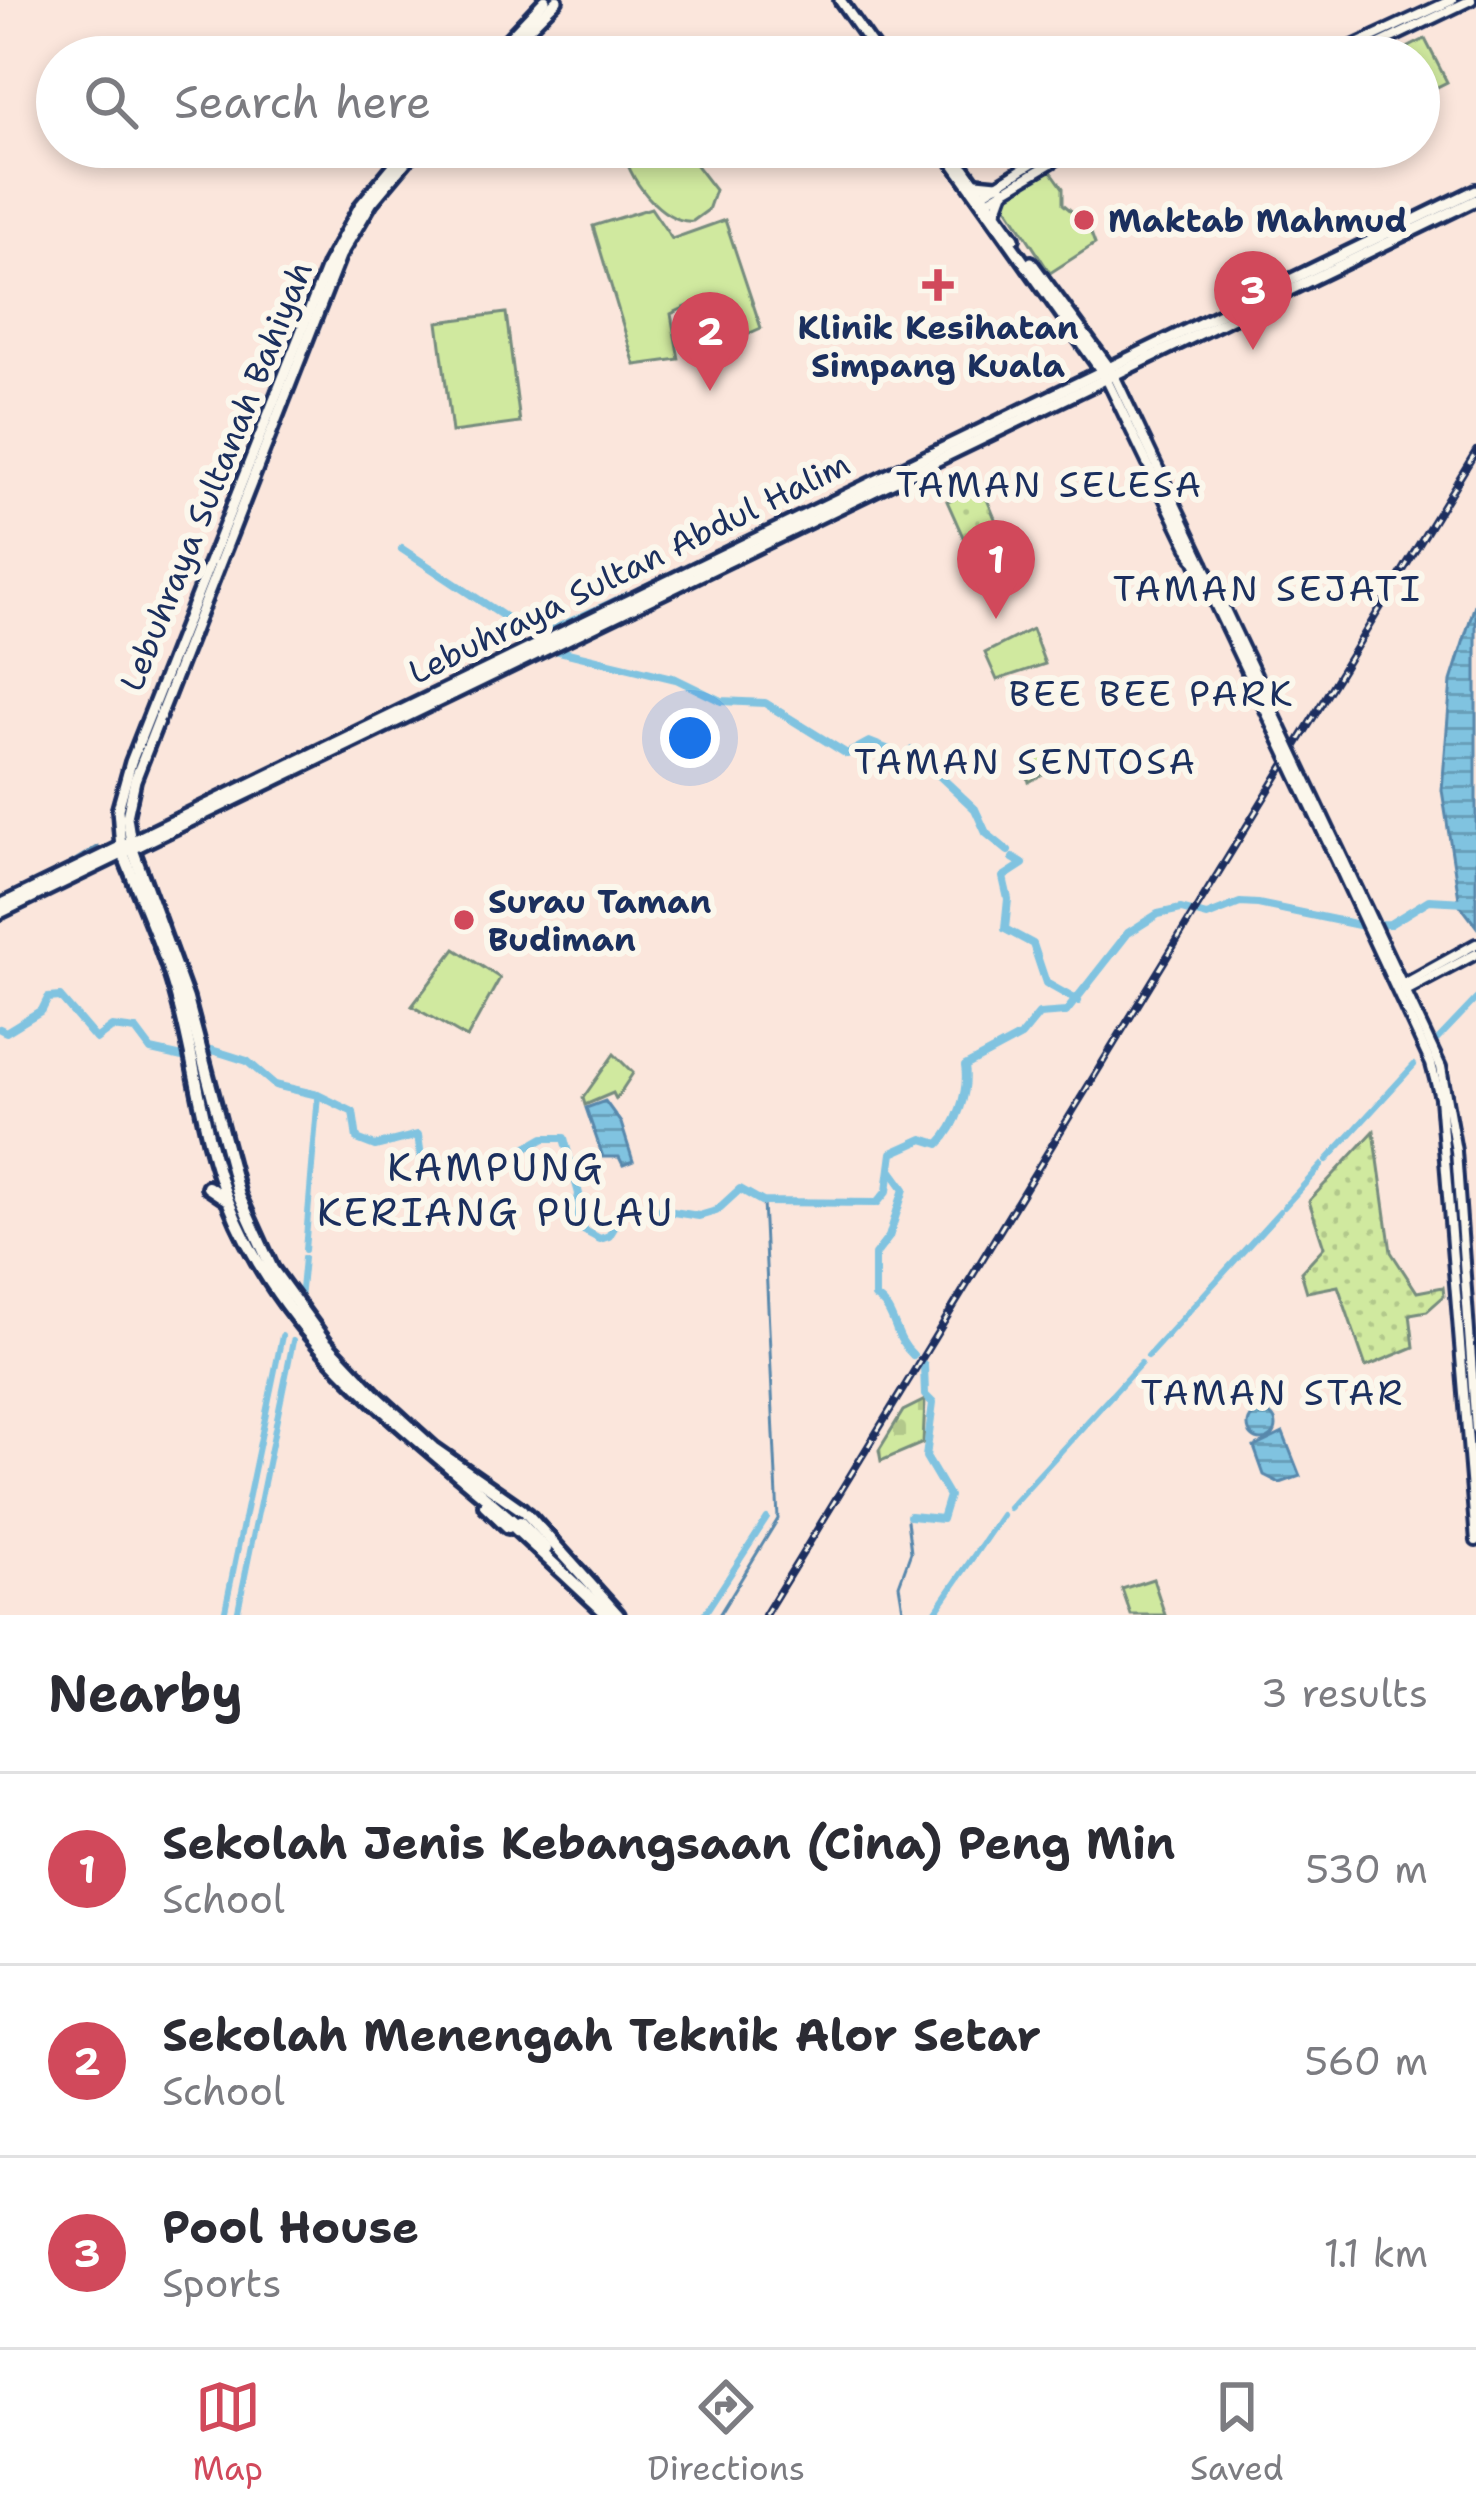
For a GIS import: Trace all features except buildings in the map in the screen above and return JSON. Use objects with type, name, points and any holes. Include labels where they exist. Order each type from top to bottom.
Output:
[{"type":"highway","points":[[126,846],[194,1047],[214,1160],[228,1202],[265,1274],[319,1347],[371,1403],[470,1480]]},
{"type":"highway","points":[[198,1066],[256,1238],[290,1297],[340,1360],[517,1521],[564,1553],[618,1615]]},
{"type":"highway","points":[[214,1160],[208,1184],[228,1202]]},
{"type":"highway","points":[[517,1521],[609,1615]]},
{"type":"main road","points":[[511,36],[545,0]]},
{"type":"main road","points":[[521,36],[556,0]]},
{"type":"main road","points":[[843,0],[868,36]]},
{"type":"main road","points":[[1374,36],[1452,0]]},
{"type":"main road","points":[[1396,36],[1472,0]]},
{"type":"main road","name":"Lebuhraya Sultanah Bahiyah","points":[[123,824],[135,780],[351,219],[392,168]]},
{"type":"main road","name":"Lebuhraya Sultanah Bahiyah","points":[[126,846],[123,824],[131,762],[218,533],[346,244],[400,168]]},
{"type":"main road","points":[[961,168],[1015,250],[1095,356],[1113,369],[1117,387],[1404,991]]},
{"type":"main road","points":[[983,199],[1028,168]]},
{"type":"main road","points":[[971,182],[1000,187],[1037,168]]},
{"type":"main road","points":[[971,182],[994,228],[1015,250]]},
{"type":"main road","points":[[997,213],[1000,187]]},
{"type":"main road","name":"Lebuhraya Sultan Abdul Halim","points":[[126,846],[143,832],[845,503],[1476,190]]},
{"type":"main road","points":[[983,199],[1095,356],[1113,369],[1117,387]]},
{"type":"main road","name":"Lebuhraya Sultan Abdul Halim","points":[[1113,369],[1476,200]]},
{"type":"main road","points":[[1095,356],[1089,381],[1117,387]]},
{"type":"main road","name":"Lebuhraya Sultan Abdul Halim","points":[[559,635],[1089,381]]},
{"type":"main road","points":[[834,524],[845,503]]},
{"type":"main road","name":"Lebuhraya Sultan Abdul Halim","points":[[126,846],[535,646]]},
{"type":"main road","points":[[100,853],[123,824],[143,832]]},
{"type":"main road","points":[[0,909],[100,853],[126,846]]},
{"type":"main road","points":[[0,909],[126,846]]},
{"type":"main road","points":[[1374,931],[1394,963],[1440,1098],[1476,1429]]},
{"type":"main road","points":[[1404,991],[1469,955],[1476,944]]},
{"type":"main road","points":[[1394,963],[1418,980]]},
{"type":"main road","points":[[1458,1246],[1476,1541]]},
{"type":"green space","points":[[698,168],[715,190],[708,210],[693,221],[670,215],[647,196],[631,171]]},
{"type":"green space","points":[[1051,171],[1063,188],[1063,204],[1088,225],[1095,244],[1050,273],[1006,205],[1007,194]]},
{"type":"green space","points":[[651,208],[672,239],[725,220],[761,328],[714,349],[697,302],[671,314],[679,359],[635,365],[593,226]]},
{"type":"green space","points":[[506,313],[520,423],[452,432],[438,322]]},
{"type":"green space","points":[[982,487],[1005,543],[972,557],[947,501]]},
{"type":"green space","points":[[1032,629],[1045,664],[997,680],[985,653]]},
{"type":"green space","name":"TAMAN SENTOSA","points":[[1046,750],[1058,765],[1029,782],[1023,758]]},
{"type":"green space","points":[[455,949],[500,978],[467,1038],[412,1006]]},
{"type":"green space","points":[[614,1054],[633,1073],[616,1099],[613,1093],[585,1105],[583,1098]]},
{"type":"green space","points":[[1374,1131],[1391,1252],[1417,1292],[1443,1287],[1444,1296],[1427,1311],[1410,1314],[1414,1347],[1366,1367],[1338,1286],[1307,1292],[1301,1272],[1324,1247],[1309,1201]]},
{"type":"green space","points":[[925,1400],[923,1443],[881,1461],[879,1450],[903,1411]]},
{"type":"green space","points":[[1153,1579],[1165,1615],[1131,1615],[1122,1589]]},
{"type":"water","points":[[1476,601],[1476,926],[1460,905],[1442,790],[1451,681]]},
{"type":"water","points":[[605,1101],[621,1123],[633,1161],[623,1165],[619,1157],[603,1157],[586,1108]]},
{"type":"water","points":[[1262,1412],[1272,1416],[1276,1426],[1272,1436],[1262,1440],[1252,1436],[1248,1426],[1252,1416]]},
{"type":"water","points":[[1283,1433],[1300,1476],[1280,1483],[1264,1475],[1254,1447]]},
{"type":"waterway","points":[[785,519],[1082,376]]},
{"type":"waterway","points":[[639,589],[771,525]]},
{"type":"waterway","points":[[402,549],[555,650],[676,679],[721,701],[765,703],[847,754],[869,742],[892,751]]},
{"type":"waterway","points":[[548,631],[628,594]]},
{"type":"waterway","points":[[912,750],[975,809],[986,833],[1008,851]]},
{"type":"waterway","points":[[42,880],[98,846]]},
{"type":"waterway","points":[[1013,858],[1023,864],[1003,877],[1008,899],[1005,929],[1033,944],[1046,983],[1078,1001]]},
{"type":"waterway","points":[[0,1029],[6,1032],[42,1010],[48,998],[60,997],[96,1039],[112,1027],[136,1030],[151,1050],[187,1058],[211,1050],[247,1061],[275,1085],[318,1095],[353,1112],[357,1139],[375,1146],[418,1135],[422,1164],[439,1169],[491,1168],[544,1138],[564,1138],[579,1194],[574,1225],[600,1239],[609,1236],[628,1205],[699,1216],[716,1211],[740,1189],[763,1202],[877,1203],[887,1191],[892,1153],[923,1139],[939,1144],[951,1128],[963,1097],[965,1066],[1021,1036],[1039,1014],[1066,1012],[1128,933],[1158,914],[1181,909],[1207,916],[1240,903],[1359,925],[1390,924],[1429,900],[1465,902]]},
{"type":"waterway","points":[[1437,1040],[1476,999]]},
{"type":"waterway","points":[[1327,1160],[1414,1065]]},
{"type":"waterway","points":[[305,1250],[318,1095]]},
{"type":"waterway","points":[[1284,1207],[1322,1165]]},
{"type":"waterway","points":[[891,1171],[904,1189],[889,1237],[875,1255],[875,1297],[913,1355]]},
{"type":"waterway","points":[[719,1615],[778,1519],[763,1202]]},
{"type":"waterway","points":[[1148,1356],[1280,1211]]},
{"type":"waterway","points":[[300,1300],[304,1258]]},
{"type":"waterway","points":[[224,1615],[282,1336]]},
{"type":"waterway","points":[[237,1615],[293,1341]]},
{"type":"waterway","points":[[1009,1508],[1141,1363]]},
{"type":"waterway","points":[[910,1516],[942,1519],[949,1496],[926,1457],[933,1403],[925,1395],[924,1365]]},
{"type":"waterway","points":[[933,1615],[1002,1515]]},
{"type":"waterway","points":[[704,1615],[767,1518]]},
{"type":"waterway","points":[[904,1615],[899,1585],[911,1552],[907,1521]]},
{"type":"railway","points":[[765,1615],[1476,451]]},
{"type":"place","name":"Maktab Mahmud","points":[[1084,220]]},
{"type":"place","name":"Klinik Kesihatan Simpang Kuala","points":[[938,285]]},
{"type":"place","name":"Pool House","points":[[1253,350]]},
{"type":"place","name":"Sekolah Menengah Teknik Alor Setar","points":[[710,391]]},
{"type":"place","name":"Sekolah Jenis Kebangsaan (Cina) Peng Min","points":[[996,619]]},
{"type":"place","name":"Surau Taman Budiman","points":[[464,920]]},
{"type":"district","name":"TAMAN SELESA","points":[[1050,484]]},
{"type":"district","name":"TAMAN SEJATI","points":[[1268,588]]},
{"type":"district","name":"BEE BEE PARK","points":[[1152,693]]},
{"type":"district","name":"TAMAN SENTOSA","points":[[1026,761]]},
{"type":"district","name":"KAMPUNG KERIANG PULAU","points":[[496,1190]]},
{"type":"district","name":"TAMAN STAR","points":[[1273,1392]]}]
